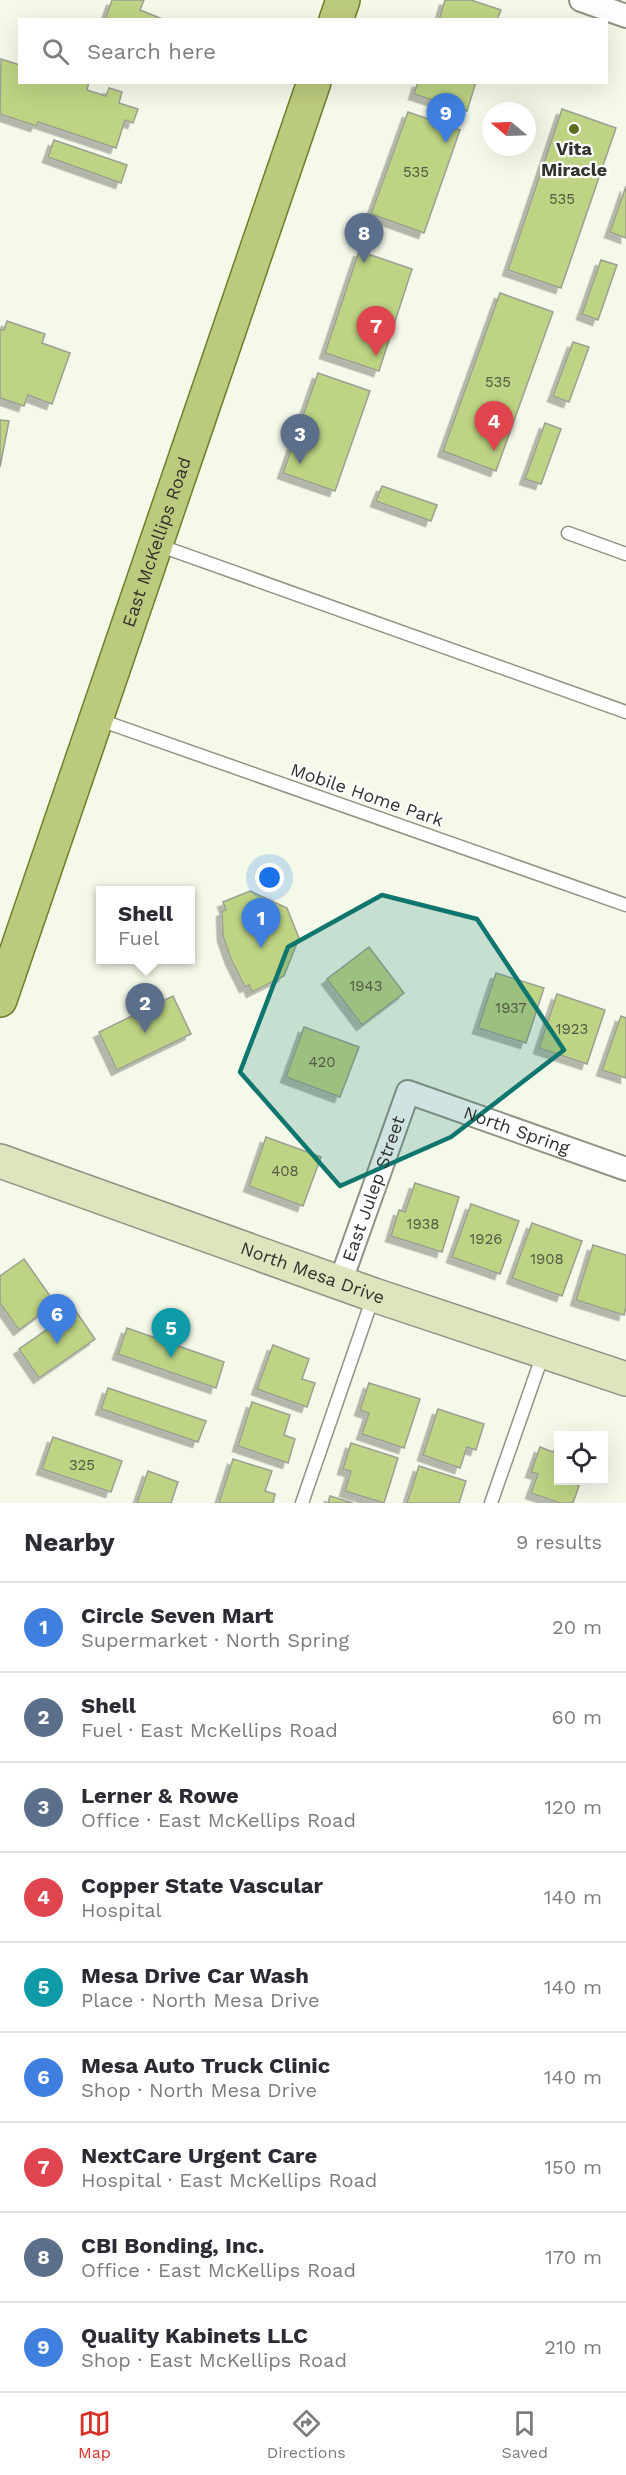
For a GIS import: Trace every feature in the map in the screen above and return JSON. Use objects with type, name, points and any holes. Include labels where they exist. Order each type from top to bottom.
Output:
[{"type":"main road","points":[[337,18],[343,0]]},
{"type":"main road","name":"East McKellips Road","points":[[0,1000],[313,84]]},
{"type":"main road","name":"North Mesa Drive","points":[[0,1161],[374,1296],[626,1379]]},
{"type":"street","points":[[581,0],[626,16]]},
{"type":"street","name":"North Spring","points":[[408,1092],[626,1169]]},
{"type":"street","name":"East Julep Street","points":[[340,1284],[408,1092]]},
{"type":"lane","points":[[568,533],[626,554]]},
{"type":"lane","points":[[156,544],[626,712]]},
{"type":"lane","name":"Mobile Home Park","points":[[96,719],[626,905]]},
{"type":"lane","points":[[303,1503],[374,1296]]},
{"type":"lane","points":[[491,1503],[543,1352]]},
{"type":"highlighted area","points":[[382,895],[477,919],[564,1050],[451,1137],[340,1186],[240,1072],[288,947]]},
{"type":"building","points":[[112,0],[144,0],[140,10],[160,18],[106,18]]},
{"type":"building","points":[[445,0],[471,0],[501,10],[498,18],[440,18]]},
{"type":"building","points":[[1,59],[18,64],[18,84],[88,84],[87,90],[106,96],[109,88],[122,92],[119,103],[138,109],[133,123],[125,120],[116,148],[38,122],[36,126],[0,114]]},
{"type":"building","points":[[417,84],[475,84],[467,111],[414,94]]},
{"type":"building","points":[[562,109],[616,128],[561,288],[508,270]]},
{"type":"building","points":[[408,112],[460,130],[424,233],[371,214]]},
{"type":"building","points":[[54,140],[127,165],[121,183],[48,157]]},
{"type":"building","points":[[626,186],[626,238],[610,232]]},
{"type":"building","points":[[359,251],[412,269],[379,371],[325,353]]},
{"type":"building","points":[[601,260],[617,265],[598,320],[582,314]]},
{"type":"building","points":[[500,293],[553,312],[496,471],[443,451]]},
{"type":"building","points":[[7,321],[45,334],[42,343],[70,353],[52,404],[28,395],[24,406],[0,398],[0,329],[4,330]]},
{"type":"building","points":[[573,342],[589,347],[569,402],[553,396]]},
{"type":"building","points":[[318,373],[370,391],[335,491],[283,473]]},
{"type":"building","points":[[0,420],[9,421],[0,467]]},
{"type":"building","points":[[545,423],[561,429],[541,484],[525,479]]},
{"type":"building","points":[[382,486],[437,505],[431,521],[376,501]]},
{"type":"building","points":[[250,891],[287,908],[299,938],[284,976],[252,992],[249,985],[245,987],[231,959],[223,936],[222,911],[226,910],[223,902]]},
{"type":"building","points":[[369,947],[404,993],[362,1025],[327,979]]},
{"type":"building","points":[[496,973],[544,988],[526,1043],[478,1028]]},
{"type":"building","points":[[557,994],[605,1010],[587,1064],[539,1048]]},
{"type":"building","points":[[173,996],[191,1034],[117,1070],[99,1032]]},
{"type":"building","points":[[621,1016],[626,1018],[626,1078],[602,1070]]},
{"type":"building","points":[[304,1027],[359,1047],[340,1097],[286,1077]]},
{"type":"building","points":[[266,1137],[321,1157],[303,1206],[249,1186]]},
{"type":"building","points":[[415,1183],[459,1197],[442,1252],[391,1236],[399,1210],[405,1212]]},
{"type":"building","points":[[471,1204],[519,1221],[500,1274],[452,1257]]},
{"type":"building","points":[[532,1223],[582,1241],[562,1296],[512,1278]]},
{"type":"building","points":[[593,1245],[626,1255],[624,1315],[576,1300]]},
{"type":"building","points":[[24,1259],[55,1303],[19,1330],[0,1303],[0,1276]]},
{"type":"building","points":[[75,1310],[95,1339],[39,1378],[19,1349]]},
{"type":"building","points":[[127,1328],[224,1362],[216,1388],[118,1354]]},
{"type":"building","points":[[273,1345],[309,1359],[302,1379],[315,1383],[307,1407],[257,1389]]},
{"type":"building","points":[[369,1383],[420,1399],[404,1448],[362,1434],[369,1413],[360,1410]]},
{"type":"building","points":[[108,1388],[206,1421],[198,1442],[101,1409]]},
{"type":"building","points":[[252,1402],[290,1415],[284,1435],[295,1439],[288,1463],[238,1446]]},
{"type":"building","points":[[438,1409],[484,1424],[476,1450],[467,1447],[460,1468],[423,1455]]},
{"type":"building","points":[[53,1437],[122,1461],[111,1492],[42,1469]]},
{"type":"building","points":[[351,1443],[398,1458],[384,1503],[345,1491],[351,1471],[343,1469]]},
{"type":"building","points":[[540,1447],[553,1452],[554,1450],[554,1485],[579,1486],[573,1503],[560,1503],[531,1493],[538,1474],[531,1472]]},
{"type":"building","points":[[233,1459],[272,1471],[265,1491],[275,1494],[273,1503],[219,1503]]},
{"type":"building","points":[[419,1466],[466,1481],[459,1503],[407,1503]]},
{"type":"building","points":[[148,1471],[178,1482],[171,1503],[137,1503]]},
{"type":"building","points":[[330,1496],[353,1503],[328,1503]]},
{"type":"place","name":"Vita Miracle","points":[[574,129]]},
{"type":"place","name":"Quality Kabinets LLC","points":[[446,143]]},
{"type":"place","name":"CBI Bonding, Inc.","points":[[364,263]]},
{"type":"place","name":"NextCare Urgent Care","points":[[376,356]]},
{"type":"place","name":"Copper State Vascular","points":[[494,451]]},
{"type":"place","name":"Lerner & Rowe","points":[[300,464]]},
{"type":"place","name":"Circle Seven Mart","points":[[261,948]]},
{"type":"place","name":"Shell","points":[[145,1033]]},
{"type":"place","name":"Mesa Auto Truck Clinic","points":[[57,1344]]},
{"type":"place","name":"Mesa Drive Car Wash","points":[[171,1358]]}]
